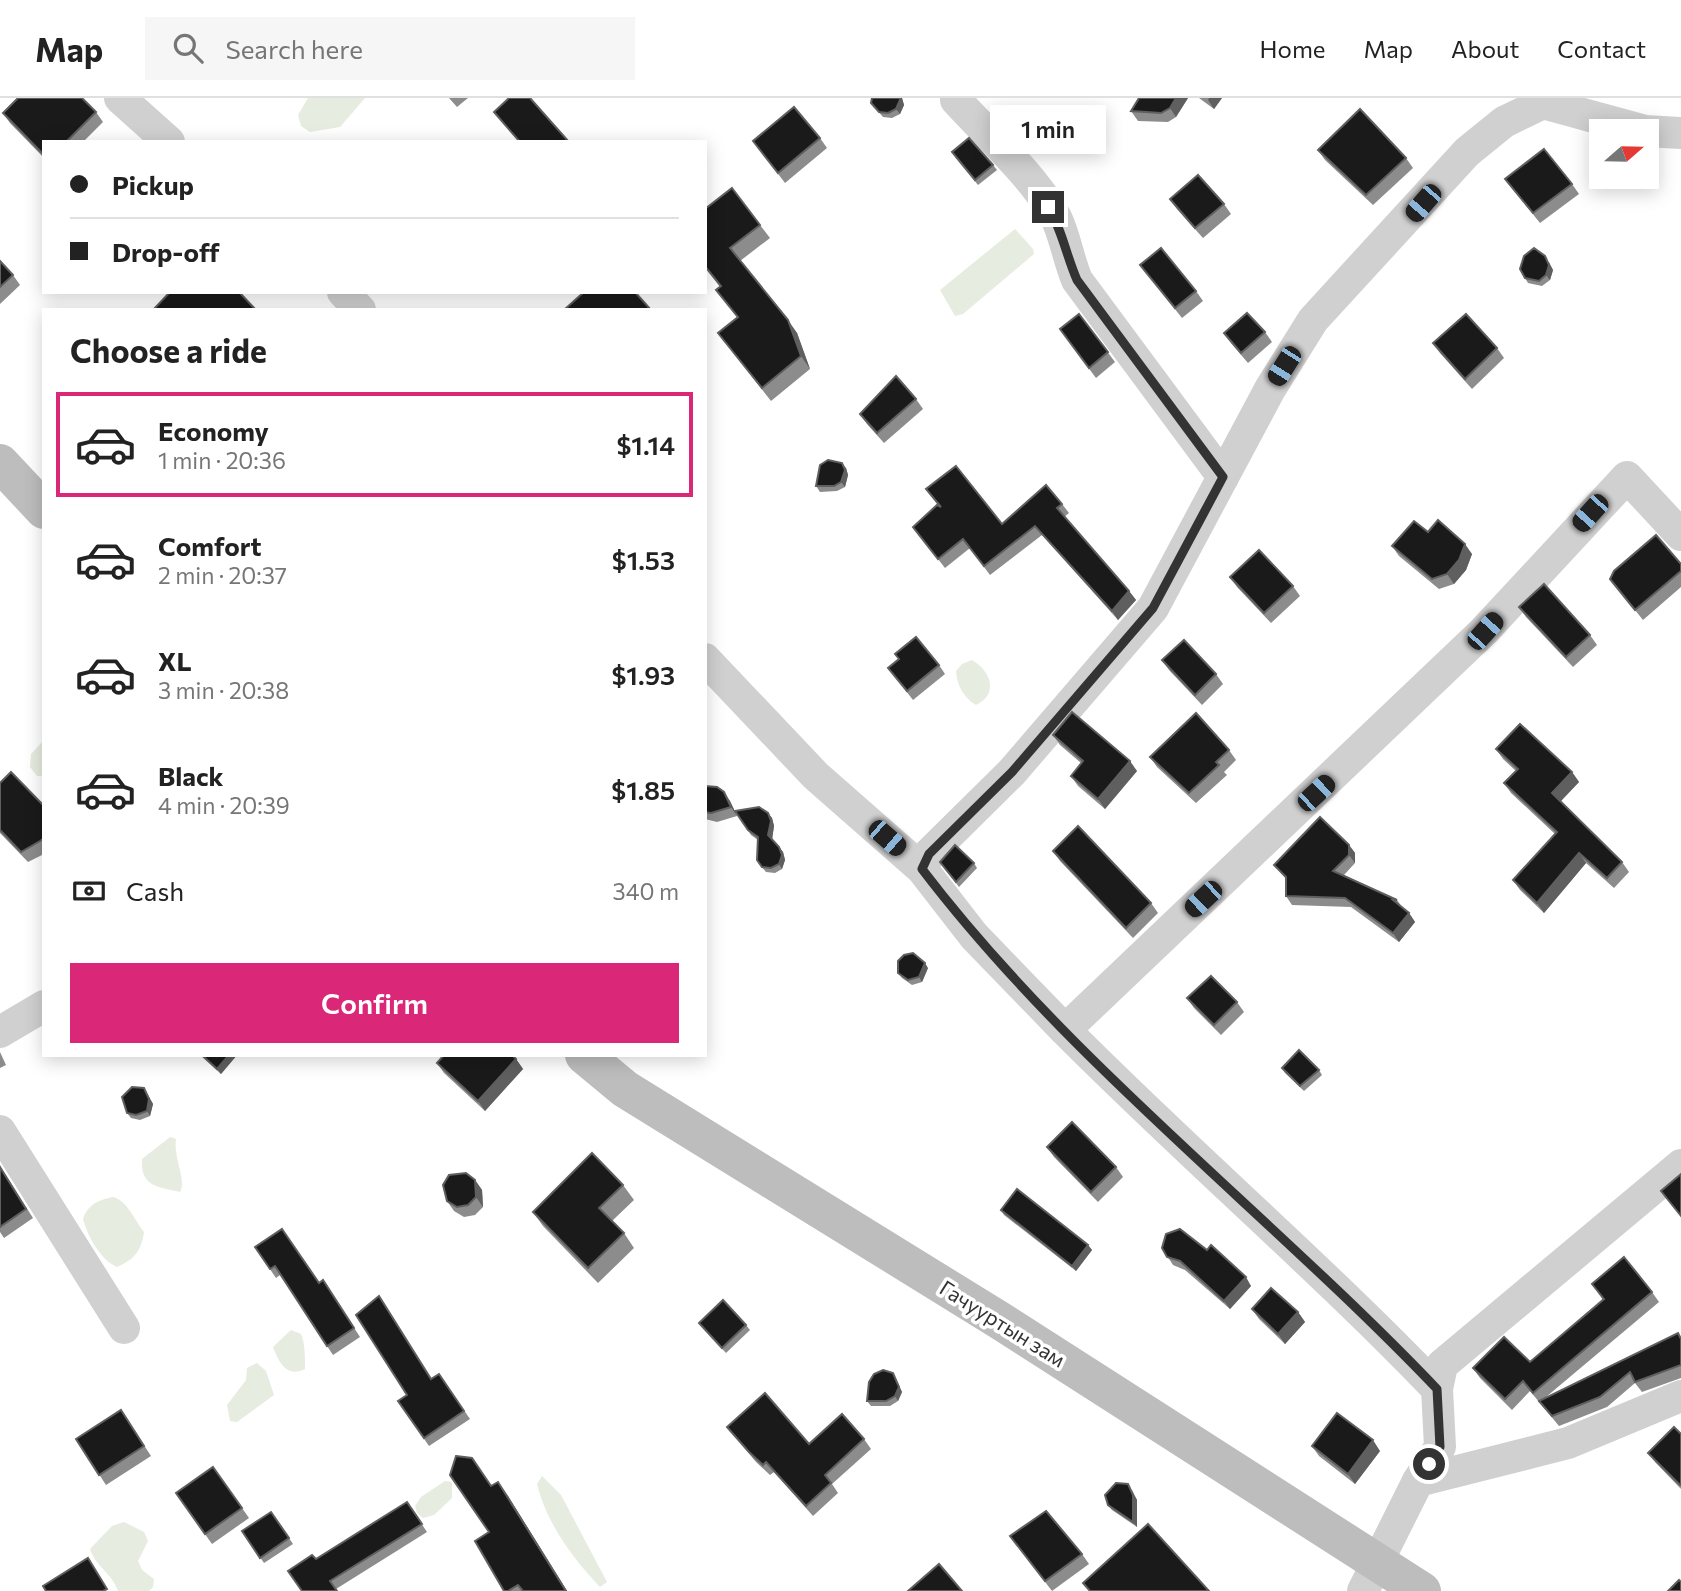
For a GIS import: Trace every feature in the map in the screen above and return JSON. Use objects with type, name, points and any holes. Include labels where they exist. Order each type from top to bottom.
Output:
[{"type":"main road","points":[[0,463],[42,508]]},
{"type":"main road","name":"Гачууртын зам","points":[[586,1057],[625,1088],[1372,1576],[1422,1591]]},
{"type":"street","points":[[120,98],[167,140]]},
{"type":"street","points":[[956,100],[1038,191],[1058,223],[1065,253],[1077,280],[1223,477]]},
{"type":"street","points":[[922,869],[929,854],[1012,772],[1153,608],[1270,389],[1313,320],[1510,110],[1543,103],[1646,131],[1681,133]]},
{"type":"street","points":[[345,294],[358,308]]},
{"type":"street","points":[[1065,1030],[1485,631],[1627,477],[1681,535]]},
{"type":"street","points":[[707,661],[816,776],[922,869],[974,936],[1139,1104],[1382,1332],[1437,1389]]},
{"type":"street","points":[[0,1032],[42,1007]]},
{"type":"street","points":[[0,1131],[124,1328]]},
{"type":"street","points":[[1372,1576],[1418,1481],[1440,1447],[1437,1389],[1442,1365],[1681,1165]]},
{"type":"street","points":[[1418,1481],[1568,1443],[1681,1396]]},
{"type":"shaded area","points":[[308,98],[365,98],[340,127],[310,132],[301,126],[298,115]]},
{"type":"shaded area","points":[[1015,229],[1033,249],[1034,254],[963,314],[955,316],[940,290]]},
{"type":"shaded area","points":[[972,660],[984,670],[990,682],[988,695],[976,705],[962,691],[956,671],[962,664]]},
{"type":"shaded area","points":[[42,742],[42,776],[37,776],[30,767],[31,754]]},
{"type":"shaded area","points":[[170,1137],[176,1139],[182,1182],[180,1192],[152,1184],[142,1168],[142,1159]]},
{"type":"shaded area","points":[[113,1197],[127,1206],[144,1232],[136,1254],[117,1267],[105,1259],[96,1247],[83,1219],[95,1204]]},
{"type":"shaded area","points":[[291,1330],[301,1334],[305,1369],[293,1372],[284,1367],[273,1347]]},
{"type":"shaded area","points":[[257,1363],[266,1371],[274,1395],[237,1422],[230,1421],[227,1405],[246,1380],[247,1368]]},
{"type":"shaded area","points":[[542,1476],[561,1495],[607,1582],[600,1587],[580,1564],[554,1526],[537,1484]]},
{"type":"shaded area","points":[[445,1481],[452,1482],[452,1498],[434,1515],[423,1518],[417,1513],[415,1506],[421,1497]]},
{"type":"shaded area","points":[[124,1522],[144,1532],[148,1541],[138,1561],[142,1570],[154,1579],[153,1587],[149,1591],[118,1591],[90,1549],[112,1526]]},
{"type":"building","points":[[18,98],[82,98],[96,112],[68,140],[42,140],[42,153],[3,113]]},
{"type":"building","points":[[509,98],[530,98],[567,140],[518,140],[494,112]]},
{"type":"building","points":[[872,98],[900,100],[896,109],[888,113],[879,112],[871,103]]},
{"type":"building","points":[[1139,98],[1176,98],[1170,108],[1161,113],[1131,111]]},
{"type":"building","points":[[794,107],[820,138],[778,173],[753,141]]},
{"type":"building","points":[[1360,109],[1406,158],[1366,195],[1318,150]]},
{"type":"building","points":[[969,138],[993,165],[975,180],[952,152]]},
{"type":"building","points":[[1544,149],[1572,184],[1533,213],[1505,179]]},
{"type":"building","points":[[1198,175],[1224,204],[1195,228],[1170,199]]},
{"type":"building","points":[[732,188],[760,225],[730,248],[788,320],[801,356],[762,388],[718,333],[738,317],[716,290],[721,286],[707,268],[707,207]]},
{"type":"building","points":[[1161,248],[1196,291],[1175,308],[1140,265]]},
{"type":"building","points":[[1534,248],[1545,256],[1549,265],[1546,275],[1539,281],[1525,278],[1520,269],[1524,256]]},
{"type":"building","points":[[0,261],[13,275],[0,287]]},
{"type":"building","points":[[168,294],[241,294],[254,308],[155,308]]},
{"type":"building","points":[[582,294],[637,294],[649,308],[566,308]]},
{"type":"building","points":[[1247,313],[1265,332],[1241,353],[1224,333]]},
{"type":"building","points":[[1079,314],[1108,352],[1089,368],[1060,329]]},
{"type":"building","points":[[1466,314],[1497,348],[1465,379],[1433,343]]},
{"type":"building","points":[[896,376],[916,399],[877,433],[860,414]]},
{"type":"building","points":[[828,460],[842,463],[845,470],[841,482],[834,486],[816,486],[820,465]]},
{"type":"building","points":[[956,466],[1002,524],[1046,485],[1062,504],[1057,508],[1129,591],[1112,611],[1035,526],[984,566],[963,539],[938,559],[913,527],[937,505],[941,507],[926,489]]},
{"type":"building","points":[[1438,520],[1465,544],[1459,560],[1447,574],[1432,579],[1392,546],[1414,521],[1428,532]]},
{"type":"building","points":[[1656,535],[1681,564],[1681,571],[1635,610],[1610,579],[1614,571]]},
{"type":"building","points":[[1259,550],[1293,586],[1264,613],[1230,577]]},
{"type":"building","points":[[1544,584],[1590,635],[1566,657],[1519,607]]},
{"type":"building","points":[[916,637],[939,665],[907,691],[888,668],[899,659],[895,654]]},
{"type":"building","points":[[1184,640],[1216,674],[1195,695],[1162,660]]},
{"type":"building","points":[[1072,712],[1130,761],[1098,799],[1071,776],[1083,761],[1053,735]]},
{"type":"building","points":[[1196,713],[1229,750],[1216,762],[1219,765],[1189,793],[1150,757]]},
{"type":"building","points":[[1520,724],[1572,772],[1552,793],[1622,862],[1607,878],[1579,853],[1537,903],[1513,880],[1557,832],[1504,783],[1518,769],[1496,749]]},
{"type":"building","points":[[11,772],[42,804],[42,839],[21,852],[0,830],[0,783]]},
{"type":"building","points":[[707,786],[717,787],[724,792],[731,807],[707,812]]},
{"type":"building","points":[[759,807],[768,813],[771,821],[768,835],[779,847],[782,855],[779,864],[771,868],[762,867],[757,860],[758,837],[748,830],[735,811]]},
{"type":"building","points":[[1320,817],[1349,845],[1349,855],[1333,871],[1397,900],[1393,900],[1409,913],[1393,933],[1345,898],[1286,896],[1286,877],[1274,865]]},
{"type":"building","points":[[1078,826],[1151,903],[1126,928],[1053,851]]},
{"type":"building","points":[[955,845],[974,863],[956,882],[940,862]]},
{"type":"building","points":[[913,953],[925,963],[919,977],[908,980],[898,973],[898,961],[904,955]]},
{"type":"building","points":[[1211,976],[1237,1002],[1214,1025],[1187,998]]},
{"type":"building","points":[[1299,1050],[1319,1070],[1300,1086],[1282,1068]]},
{"type":"building","points":[[204,1057],[227,1057],[217,1069]]},
{"type":"building","points":[[442,1057],[516,1059],[478,1101],[437,1063]]},
{"type":"building","points":[[132,1087],[144,1088],[149,1099],[147,1111],[136,1115],[127,1113],[122,1097]]},
{"type":"building","points":[[1072,1122],[1116,1167],[1091,1192],[1047,1147]]},
{"type":"building","points":[[592,1153],[623,1185],[599,1208],[624,1233],[588,1268],[533,1212]]},
{"type":"building","points":[[0,1167],[26,1209],[0,1227]]},
{"type":"building","points":[[466,1173],[475,1180],[476,1197],[468,1205],[457,1207],[447,1201],[443,1185],[449,1175]]},
{"type":"building","points":[[1681,1174],[1681,1216],[1661,1191]]},
{"type":"building","points":[[1017,1189],[1088,1245],[1072,1266],[1001,1210]]},
{"type":"building","points":[[282,1229],[319,1283],[323,1280],[354,1328],[327,1346],[275,1266],[270,1269],[255,1247]]},
{"type":"building","points":[[1180,1229],[1207,1250],[1211,1245],[1246,1277],[1224,1301],[1180,1261],[1167,1257],[1162,1248],[1166,1234]]},
{"type":"building","points":[[1624,1257],[1652,1292],[1533,1393],[1523,1381],[1505,1399],[1473,1368],[1504,1337],[1530,1362],[1604,1299],[1592,1284]]},
{"type":"building","points":[[1271,1288],[1298,1312],[1278,1334],[1252,1309]]},
{"type":"building","points":[[379,1296],[431,1379],[439,1374],[464,1411],[424,1438],[398,1401],[407,1395],[356,1315]]},
{"type":"building","points":[[723,1300],[746,1325],[722,1348],[699,1323]]},
{"type":"building","points":[[1678,1333],[1681,1339],[1681,1365],[1635,1382],[1630,1372],[1600,1397],[1552,1416],[1539,1401]]},
{"type":"building","points":[[883,1370],[893,1373],[899,1387],[895,1396],[886,1401],[867,1401],[869,1382],[874,1374]]},
{"type":"building","points":[[765,1393],[809,1444],[842,1414],[864,1439],[825,1475],[831,1483],[806,1506],[766,1462],[763,1465],[727,1427]]},
{"type":"building","points":[[121,1410],[144,1446],[99,1475],[76,1439]]},
{"type":"building","points":[[1337,1413],[1373,1440],[1348,1474],[1312,1446]]},
{"type":"building","points":[[1674,1427],[1681,1434],[1681,1485],[1648,1453]]},
{"type":"building","points":[[456,1456],[472,1458],[491,1486],[498,1482],[566,1591],[523,1591],[518,1585],[504,1591],[475,1541],[489,1532],[450,1475]]},
{"type":"building","points":[[213,1467],[242,1508],[205,1534],[176,1493]]},
{"type":"building","points":[[1116,1483],[1128,1484],[1133,1495],[1133,1522],[1108,1505],[1105,1495]]},
{"type":"building","points":[[407,1502],[422,1524],[330,1581],[337,1591],[302,1591],[288,1571],[312,1555],[316,1559]]},
{"type":"building","points":[[1046,1511],[1082,1554],[1045,1581],[1010,1536]]},
{"type":"building","points":[[271,1512],[289,1538],[260,1558],[242,1531]]},
{"type":"building","points":[[1148,1524],[1209,1591],[1090,1591],[1083,1583]]},
{"type":"building","points":[[88,1558],[107,1589],[46,1591],[43,1586]]},
{"type":"building","points":[[939,1564],[962,1591],[908,1591]]},
{"type":"building","points":[[1679,1580],[1681,1591],[1668,1591]]},
{"type":"route","points":[[1048,207],[1058,223],[1065,253],[1077,280],[1223,477],[1153,608],[1012,772],[929,854],[922,869],[974,936],[1102,1067],[1382,1332],[1437,1389],[1440,1447],[1429,1464]]}]
